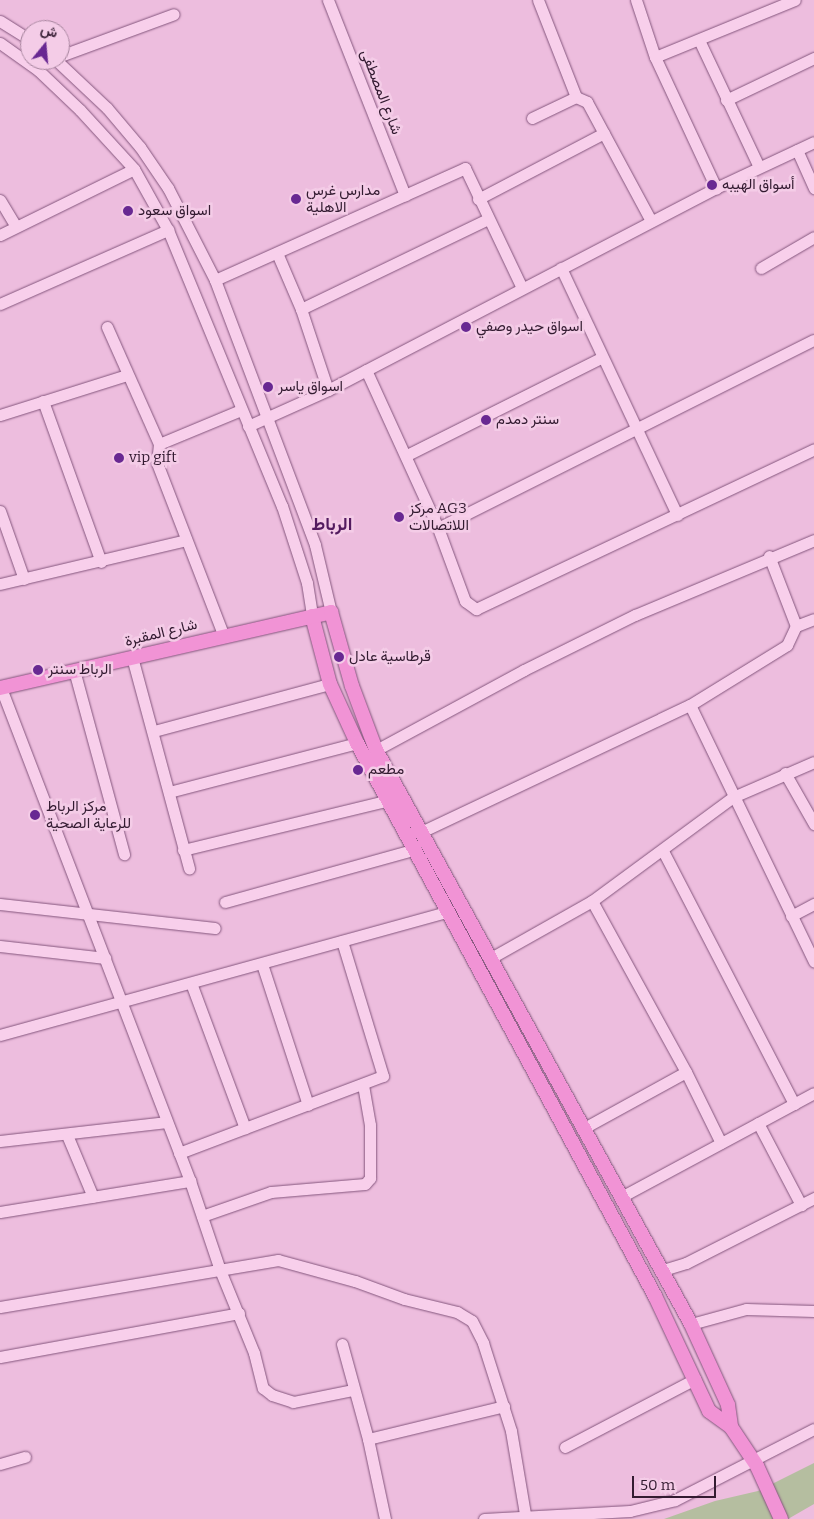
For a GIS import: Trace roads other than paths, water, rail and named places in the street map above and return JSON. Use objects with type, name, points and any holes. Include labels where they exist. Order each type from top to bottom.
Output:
[{"type":"main road","name":"شارع المقبرة","points":[[0,688],[223,634],[331,612]]},
{"type":"main road","points":[[331,612],[352,686],[376,750],[489,959],[663,1270],[691,1324],[728,1404],[731,1427]]},
{"type":"main road","points":[[312,616],[330,684],[357,743],[390,800],[447,912],[655,1296],[709,1411],[731,1427],[754,1462],[781,1519]]},
{"type":"main road","points":[[524,1055],[538,1047]]},
{"type":"street","name":"شارع المصطفى","points":[[328,0],[405,195]]},
{"type":"street","points":[[538,0],[576,97],[587,102],[651,221]]},
{"type":"street","points":[[636,0],[655,57],[716,188]]},
{"type":"street","points":[[655,57],[699,40],[779,4],[796,0]]},
{"type":"street","points":[[70,52],[174,14]]},
{"type":"street","points":[[0,21],[20,34]]},
{"type":"street","points":[[699,40],[759,167]]},
{"type":"street","points":[[0,43],[38,70],[134,169],[168,230],[296,546],[307,583],[312,616]]},
{"type":"street","points":[[726,100],[814,58]]},
{"type":"street","points":[[66,70],[110,112],[140,147],[168,188],[215,280],[315,546],[331,612]]},
{"type":"street","points":[[532,118],[576,97]]},
{"type":"street","points":[[93,125],[110,112]]},
{"type":"street","points":[[478,199],[604,133]]},
{"type":"street","points":[[248,426],[328,390],[651,221],[814,142]]},
{"type":"street","points":[[797,150],[814,188]]},
{"type":"street","points":[[215,280],[465,168],[478,199],[522,288]]},
{"type":"street","points":[[0,235],[134,169]]},
{"type":"street","points":[[0,200],[16,227]]},
{"type":"street","points":[[301,309],[488,219]]},
{"type":"street","points":[[0,304],[168,230]]},
{"type":"street","points":[[761,268],[814,237]]},
{"type":"street","points":[[277,253],[301,309],[328,390]]},
{"type":"street","points":[[561,268],[601,358],[677,515]]},
{"type":"street","points":[[107,327],[159,444],[156,463],[223,634]]},
{"type":"street","points":[[438,528],[814,340]]},
{"type":"street","points":[[407,456],[601,358]]},
{"type":"street","points":[[366,370],[407,456],[438,528],[466,604],[480,609],[814,449]]},
{"type":"street","points":[[0,415],[128,375]]},
{"type":"street","points":[[43,401],[101,562]]},
{"type":"street","points":[[159,444],[242,410]]},
{"type":"street","points":[[0,511],[24,579]]},
{"type":"street","points":[[0,584],[101,562],[186,540]]},
{"type":"street","points":[[376,750],[626,620],[769,556],[814,540]]},
{"type":"street","points":[[421,832],[690,705],[783,648],[792,639],[796,626],[769,556]]},
{"type":"street","points":[[796,626],[814,619]]},
{"type":"street","points":[[132,657],[154,731],[189,868]]},
{"type":"street","points":[[74,670],[124,854]]},
{"type":"street","points":[[154,731],[330,684]]},
{"type":"street","points":[[0,688],[190,1181],[220,1270],[239,1313],[260,1380],[267,1392],[293,1402],[305,1402],[353,1390]]},
{"type":"street","points":[[690,705],[814,962]]},
{"type":"street","points":[[169,792],[357,743]]},
{"type":"street","points":[[489,959],[592,901],[664,851],[734,797],[814,762]]},
{"type":"street","points":[[785,774],[814,824]]},
{"type":"street","points":[[183,850],[390,800]]},
{"type":"street","points":[[225,902],[416,849]]},
{"type":"street","points":[[664,851],[794,1104]]},
{"type":"street","points":[[592,901],[686,1072],[721,1144]]},
{"type":"street","points":[[0,904],[89,916],[215,928]]},
{"type":"street","points":[[791,916],[814,904]]},
{"type":"street","points":[[0,1035],[191,984],[447,912]]},
{"type":"street","points":[[179,1153],[364,1085],[383,1076],[342,941]]},
{"type":"street","points":[[0,946],[105,958]]},
{"type":"street","points":[[262,964],[308,1105]]},
{"type":"street","points":[[191,984],[245,1128]]},
{"type":"street","points":[[584,1128],[686,1072]]},
{"type":"street","points":[[202,1216],[271,1192],[365,1184],[370,1178],[370,1125],[364,1085]]},
{"type":"street","points":[[621,1197],[814,1093]]},
{"type":"street","points":[[0,1141],[68,1135],[167,1122]]},
{"type":"street","points":[[758,1123],[801,1204]]},
{"type":"street","points":[[68,1135],[93,1196]]},
{"type":"street","points":[[0,1212],[190,1181]]},
{"type":"street","points":[[663,1270],[686,1263],[814,1198]]},
{"type":"street","points":[[0,1307],[278,1260],[465,1315],[478,1329],[504,1406],[519,1468],[525,1514]]},
{"type":"street","points":[[691,1324],[746,1309],[814,1311]]},
{"type":"street","points":[[0,1357],[239,1313]]},
{"type":"street","points":[[342,1344],[353,1390],[368,1439],[385,1519]]},
{"type":"street","points":[[566,1447],[695,1378]]},
{"type":"street","points":[[368,1439],[504,1406]]},
{"type":"street","points":[[484,1519],[525,1514],[630,1511],[675,1500],[754,1462],[814,1428]]},
{"type":"street","points":[[0,1464],[26,1457]]},
{"type":"place","name":"أسواق الهيبه","points":[[712,185]]},
{"type":"place","name":"مدارس غرس الاهلية","points":[[296,199]]},
{"type":"place","name":"اسواق سعود","points":[[128,211]]},
{"type":"place","name":"اسواق حيدر وصفي","points":[[466,327]]},
{"type":"place","name":"اسواق ياسر","points":[[268,387]]},
{"type":"place","name":"سنتر دمدم","points":[[486,420]]},
{"type":"place","name":"vip gift","points":[[119,458]]},
{"type":"place","name":"مركز AG3 اللاتصالات","points":[[399,517]]},
{"type":"place","name":"قرطاسية عادل","points":[[339,657]]},
{"type":"place","name":"الرباط سنتر","points":[[38,670]]},
{"type":"place","name":"مطعم","points":[[358,770]]},
{"type":"place","name":"مركز الرباط للرعاية الصحية","points":[[35,815]]},
{"type":"district","name":"الرباط","points":[[332,524]]}]
